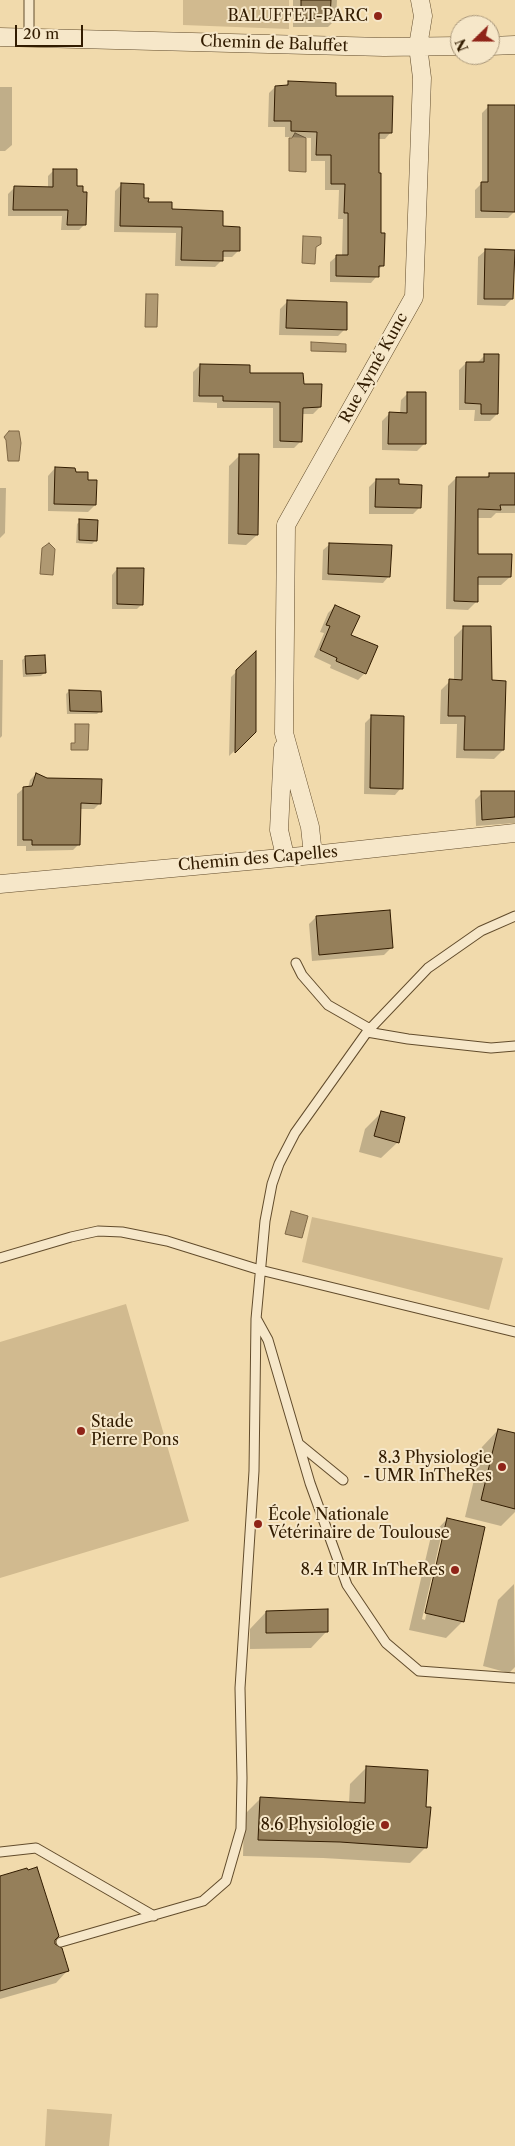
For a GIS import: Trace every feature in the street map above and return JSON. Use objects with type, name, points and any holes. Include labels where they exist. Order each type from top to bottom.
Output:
[{"type":"street","name":"Rue Aymé Kunc","points":[[285,856],[279,830],[284,733],[283,677],[286,525],[414,297],[422,78],[418,46],[423,16],[420,0]]},
{"type":"street","name":"Chemin de Baluffet","points":[[0,37],[450,46]]},
{"type":"street","points":[[500,46],[515,45]]},
{"type":"street","name":"Rue Aymé Kunc","points":[[283,677],[289,719],[320,822],[313,855]]},
{"type":"street","name":"Rue Aymé Kunc","points":[[284,733],[310,827],[313,855]]},
{"type":"street","name":"Chemin des Capelles","points":[[0,884],[285,856],[313,855],[515,833]]},
{"type":"lane","points":[[29,0],[29,37]]},
{"type":"lane","points":[[60,1942],[203,1901],[226,1881],[241,1829],[240,1688],[254,1472],[256,1320],[265,1221],[272,1184],[279,1164],[295,1133],[367,1032],[428,968],[480,931],[515,916]]},
{"type":"lane","points":[[296,962],[302,975],[328,1006],[370,1029],[367,1032]]},
{"type":"lane","points":[[367,1032],[408,1039],[492,1048],[515,1046]]},
{"type":"lane","points":[[0,1258],[71,1237],[98,1232],[122,1232],[167,1241],[260,1270],[515,1332]]},
{"type":"lane","points":[[256,1320],[268,1340],[310,1483],[348,1585],[386,1643],[419,1671],[515,1678]]},
{"type":"lane","points":[[299,1444],[343,1480]]},
{"type":"lane","points":[[0,1852],[36,1848],[154,1916]]},
{"type":"shaded area","points":[[183,0],[289,0],[289,29],[183,25]]},
{"type":"shaded area","points":[[295,133],[306,138],[306,172],[289,171],[289,138],[292,138]]},
{"type":"shaded area","points":[[303,236],[321,237],[321,244],[316,247],[315,264],[302,263]]},
{"type":"shaded area","points":[[146,294],[158,294],[157,327],[145,327]]},
{"type":"shaded area","points":[[311,342],[346,344],[346,352],[311,351]]},
{"type":"shaded area","points":[[9,431],[19,431],[21,443],[19,461],[8,461],[4,437]]},
{"type":"shaded area","points":[[49,543],[55,549],[53,575],[40,574],[42,548]]},
{"type":"shaded area","points":[[75,724],[89,724],[88,750],[71,750],[71,743],[75,743]]},
{"type":"shaded area","points":[[291,1211],[308,1216],[302,1238],[285,1234]]},
{"type":"shaded area","points":[[312,1217],[503,1258],[489,1310],[302,1262]]},
{"type":"shaded area","name":"Stade Pierre Pons","points":[[126,1304],[189,1521],[0,1578],[0,1342]]},
{"type":"shaded area","points":[[47,2109],[112,2114],[109,2146],[45,2146]]},
{"type":"building","points":[[301,0],[331,0],[330,19],[301,18]]},
{"type":"building","points":[[288,81],[336,83],[336,96],[393,96],[392,133],[379,133],[381,233],[385,233],[384,266],[379,266],[379,277],[336,276],[336,255],[348,255],[348,213],[344,213],[345,184],[331,184],[331,155],[316,155],[317,132],[291,131],[291,121],[274,121],[275,86],[288,85]]},
{"type":"building","points":[[488,105],[515,105],[515,212],[481,211],[481,182],[488,182]]},
{"type":"building","points":[[53,169],[77,169],[77,186],[83,186],[83,192],[87,192],[86,225],[67,225],[68,210],[13,210],[14,186],[53,187]]},
{"type":"building","points":[[121,183],[144,184],[144,198],[149,198],[148,202],[172,202],[172,209],[223,211],[223,226],[240,227],[240,251],[223,251],[223,261],[181,260],[182,227],[120,226]]},
{"type":"building","points":[[485,249],[515,250],[513,299],[484,299]]},
{"type":"building","points":[[287,300],[347,302],[347,330],[286,328]]},
{"type":"building","points":[[484,354],[499,354],[498,414],[481,414],[481,404],[465,403],[466,362],[484,362]]},
{"type":"building","points":[[200,364],[250,365],[250,373],[303,373],[304,384],[322,384],[321,407],[303,408],[302,442],[280,441],[280,402],[223,401],[223,396],[199,396]]},
{"type":"building","points":[[407,392],[426,392],[426,444],[388,444],[389,412],[407,413]]},
{"type":"building","points":[[239,454],[259,454],[258,535],[238,534]]},
{"type":"building","points":[[55,467],[75,468],[76,472],[88,472],[88,480],[97,480],[96,505],[54,504]]},
{"type":"building","points":[[489,473],[515,473],[515,505],[500,505],[501,510],[478,509],[478,554],[512,554],[511,577],[478,577],[478,602],[454,601],[456,477],[489,477]]},
{"type":"building","points":[[376,479],[399,479],[399,484],[422,485],[421,508],[375,507]]},
{"type":"building","points":[[79,519],[98,520],[97,541],[79,540]]},
{"type":"building","points":[[329,543],[392,545],[390,577],[328,574]]},
{"type":"building","points":[[117,568],[144,568],[143,605],[117,604]]},
{"type":"building","points":[[335,605],[360,616],[351,635],[378,646],[366,674],[336,661],[337,658],[320,650],[330,626],[326,625]]},
{"type":"building","points":[[463,626],[491,626],[492,680],[506,681],[504,750],[464,750],[465,716],[448,716],[449,679],[462,680]]},
{"type":"building","points":[[256,651],[256,732],[235,753],[236,670]]},
{"type":"building","points":[[45,655],[46,673],[26,674],[25,656]]},
{"type":"building","points":[[69,690],[101,691],[102,712],[70,711]]},
{"type":"building","points":[[371,715],[404,716],[403,789],[370,788]]},
{"type":"building","points":[[36,773],[47,778],[102,779],[101,804],[81,803],[80,845],[32,845],[32,840],[23,840],[23,787],[32,786]]},
{"type":"building","points":[[481,791],[515,791],[515,817],[482,820]]},
{"type":"building","points":[[390,910],[393,948],[319,955],[316,916]]},
{"type":"building","points":[[381,1111],[405,1117],[399,1143],[374,1136]]},
{"type":"building","name":"8.3 Physiologie - UMR InTheRes","points":[[498,1429],[515,1433],[515,1509],[481,1500]]},
{"type":"building","name":"8.4 UMR InTheRes","points":[[447,1518],[485,1527],[464,1622],[425,1613]]},
{"type":"building","points":[[328,1609],[328,1632],[266,1633],[266,1611]]},
{"type":"building","points":[[366,1766],[428,1770],[426,1807],[431,1807],[427,1848],[340,1842],[258,1840],[260,1797],[365,1803]]},
{"type":"building","points":[[37,1867],[59,1936],[55,1940],[55,1944],[62,1948],[69,1971],[0,1991],[0,1876]]},
{"type":"place","name":"BALUFFET-PARC","points":[[378,16]]},
{"type":"place","name":"Stade Pierre Pons","points":[[81,1431]]},
{"type":"place","name":"8.3 Physiologie - UMR InTheRes","points":[[502,1467]]},
{"type":"place","name":"École Nationale Vétérinaire de Toulouse","points":[[258,1524]]},
{"type":"place","name":"8.4 UMR InTheRes","points":[[455,1570]]},
{"type":"place","name":"8.6 Physiologie","points":[[385,1825]]}]
